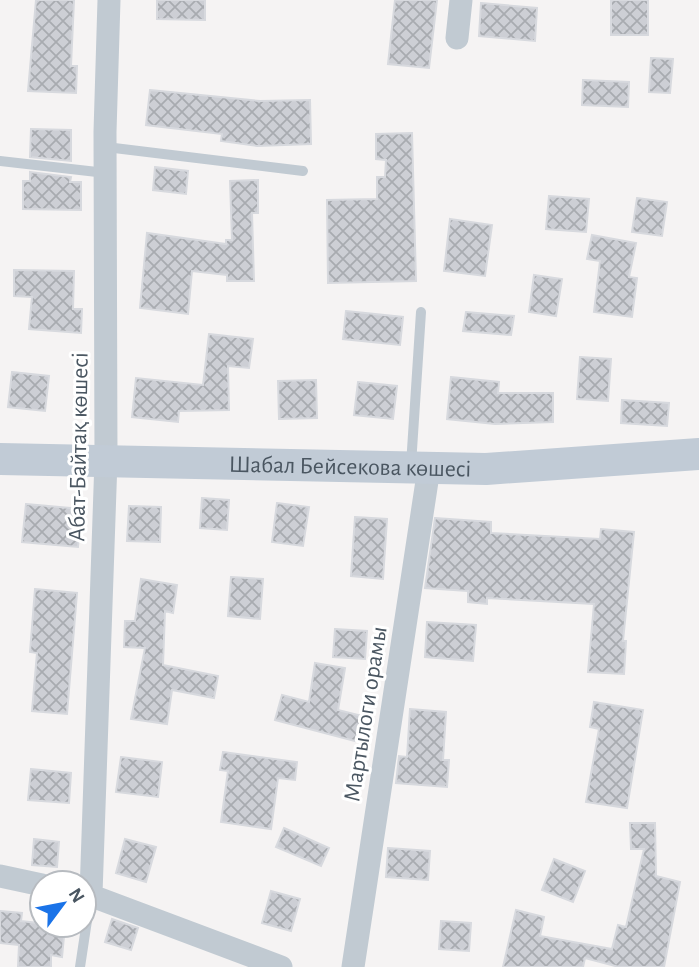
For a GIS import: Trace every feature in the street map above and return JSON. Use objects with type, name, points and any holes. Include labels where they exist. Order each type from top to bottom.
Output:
[{"type":"main road","name":"Шабал Бейсекова көшесі","points":[[0,459],[486,469],[699,454]]},
{"type":"street","name":"Абат-Байтақ көшесі","points":[[88,869],[106,460],[109,0]]},
{"type":"street","points":[[457,38],[461,0]]},
{"type":"street","name":"Мартылоги орамы","points":[[353,967],[420,468]]},
{"type":"street","points":[[0,876],[28,881]]},
{"type":"street","points":[[98,897],[281,967]]},
{"type":"lane","points":[[106,147],[303,171]]},
{"type":"lane","points":[[0,161],[106,173]]},
{"type":"lane","points":[[420,468],[421,312]]},
{"type":"lane","points":[[80,967],[83,939]]},
{"type":"building","points":[[36,0],[74,0],[71,66],[77,66],[76,93],[28,91]]},
{"type":"building","points":[[157,0],[205,0],[205,20],[157,19]]},
{"type":"building","points":[[395,0],[437,0],[429,68],[388,64]]},
{"type":"building","points":[[611,0],[648,0],[648,35],[611,35]]},
{"type":"building","points":[[481,3],[537,8],[535,41],[479,36]]},
{"type":"building","points":[[651,58],[673,59],[670,93],[649,92]]},
{"type":"building","points":[[583,80],[629,82],[628,107],[582,105]]},
{"type":"building","points":[[150,90],[260,101],[310,100],[311,144],[257,146],[221,141],[222,134],[146,125]]},
{"type":"building","points":[[31,129],[71,130],[71,161],[30,157]]},
{"type":"building","points":[[412,133],[416,281],[328,283],[327,200],[377,199],[377,177],[385,177],[386,160],[376,159],[376,134]]},
{"type":"building","points":[[155,167],[188,171],[186,194],[153,190]]},
{"type":"building","points":[[30,172],[71,177],[70,182],[81,182],[81,210],[23,209],[23,181],[30,181]]},
{"type":"building","points":[[258,180],[258,213],[252,213],[254,281],[227,281],[227,275],[192,271],[188,314],[140,308],[147,233],[226,244],[226,240],[232,240],[230,181]]},
{"type":"building","points":[[549,196],[589,199],[586,232],[546,229]]},
{"type":"building","points":[[637,198],[667,202],[662,236],[632,232]]},
{"type":"building","points":[[450,219],[492,225],[485,276],[444,271]]},
{"type":"building","points":[[592,235],[636,243],[629,277],[637,278],[632,317],[594,312],[600,261],[587,259]]},
{"type":"building","points":[[14,270],[74,271],[73,309],[82,309],[81,333],[29,329],[32,297],[14,296]]},
{"type":"building","points":[[534,275],[562,279],[556,316],[529,312]]},
{"type":"building","points":[[346,311],[403,317],[400,345],[343,339]]},
{"type":"building","points":[[466,312],[514,316],[511,335],[463,331]]},
{"type":"building","points":[[209,334],[253,339],[249,368],[228,366],[229,410],[179,411],[178,422],[132,417],[136,378],[203,385]]},
{"type":"building","points":[[580,357],[611,359],[608,401],[577,399]]},
{"type":"building","points":[[12,372],[49,376],[45,411],[8,407]]},
{"type":"building","points":[[451,377],[499,382],[498,393],[553,393],[553,422],[495,424],[447,419]]},
{"type":"building","points":[[316,380],[317,418],[279,419],[278,381]]},
{"type":"building","points":[[358,382],[397,386],[393,419],[354,415]]},
{"type":"building","points":[[622,400],[669,403],[667,426],[621,423]]},
{"type":"building","points":[[202,498],[229,500],[227,530],[200,528]]},
{"type":"building","points":[[277,503],[309,507],[303,546],[272,542]]},
{"type":"building","points":[[26,504],[81,509],[78,547],[22,542]]},
{"type":"building","points":[[129,506],[161,507],[160,542],[127,541]]},
{"type":"building","points":[[355,517],[387,519],[383,579],[351,576]]},
{"type":"building","points":[[435,518],[491,522],[491,533],[600,539],[601,529],[634,532],[623,641],[626,641],[624,674],[588,672],[594,604],[487,598],[487,604],[468,602],[468,591],[425,588]]},
{"type":"building","points":[[231,577],[263,579],[260,619],[228,616]]},
{"type":"building","points":[[141,579],[177,585],[173,613],[165,611],[163,665],[218,676],[214,698],[172,690],[167,724],[131,719],[145,648],[124,647],[125,621],[135,621]]},
{"type":"building","points":[[35,589],[77,593],[67,714],[32,711],[37,653],[30,652]]},
{"type":"building","points":[[427,622],[476,625],[473,661],[425,657]]},
{"type":"building","points":[[335,629],[367,631],[365,659],[333,657]]},
{"type":"building","points":[[315,663],[345,668],[338,710],[362,716],[355,741],[275,720],[282,695],[309,702]]},
{"type":"building","points":[[594,702],[643,710],[627,808],[586,802],[599,729],[590,727]]},
{"type":"building","points":[[410,709],[446,712],[443,760],[449,760],[447,787],[396,783],[399,756],[407,757]]},
{"type":"building","points":[[223,752],[297,762],[295,780],[278,778],[271,829],[221,822],[228,771],[220,770]]},
{"type":"building","points":[[121,757],[162,762],[158,797],[116,792]]},
{"type":"building","points":[[31,769],[71,773],[69,803],[28,800]]},
{"type":"building","points":[[630,823],[655,823],[656,876],[680,882],[664,967],[619,967],[585,958],[583,967],[503,967],[516,910],[544,917],[540,936],[612,949],[618,925],[626,927],[644,849],[631,849]]},
{"type":"building","points":[[284,828],[329,848],[321,866],[276,847]]},
{"type":"building","points":[[34,839],[59,842],[57,867],[32,865]]},
{"type":"building","points":[[125,839],[156,847],[146,882],[116,873]]},
{"type":"building","points":[[388,848],[430,851],[428,880],[386,877]]},
{"type":"building","points":[[554,859],[585,871],[573,902],[542,890]]},
{"type":"building","points":[[271,891],[300,899],[291,931],[262,923]]},
{"type":"building","points":[[0,911],[22,913],[21,921],[28,922],[28,939],[64,939],[62,957],[51,955],[51,967],[18,967],[19,945],[0,943]]},
{"type":"building","points":[[112,919],[138,928],[131,950],[105,942]]},
{"type":"building","points":[[441,921],[471,923],[469,951],[439,949]]}]
